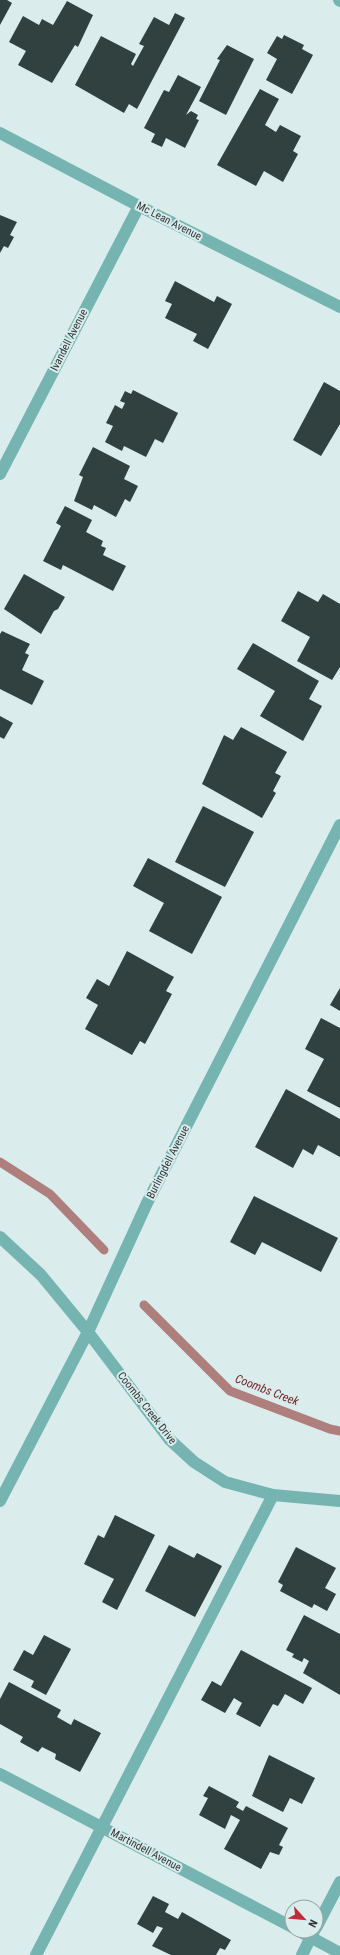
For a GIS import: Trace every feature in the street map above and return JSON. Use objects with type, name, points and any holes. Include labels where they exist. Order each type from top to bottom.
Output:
[{"type":"street","name":"Mc Lean Avenue","points":[[0,133],[139,206],[340,306]]},
{"type":"street","name":"Ivandell Avenue","points":[[0,474],[139,206]]},
{"type":"street","name":"Burlingdell Avenue","points":[[0,1501],[88,1332],[147,1203],[340,825]]},
{"type":"street","name":"Coombs Creek Drive","points":[[0,1237],[41,1275],[88,1332],[169,1439],[194,1462],[225,1482],[273,1495],[340,1501]]},
{"type":"street","points":[[36,1955],[273,1495]]},
{"type":"street","name":"Martindell Avenue","points":[[0,1774],[284,1923]]},
{"type":"street","points":[[324,1913],[340,1882]]},
{"type":"street","points":[[302,1955],[310,1939]]},
{"type":"street","points":[[323,1939],[340,1953]]},
{"type":"building","points":[[0,0],[7,0],[12,3],[0,25]]},
{"type":"building","points":[[67,1],[93,15],[78,47],[75,45],[52,83],[18,65],[26,51],[9,42],[23,16],[39,25],[42,19],[53,25]]},
{"type":"building","points":[[175,13],[185,18],[137,109],[129,104],[124,113],[75,85],[101,36],[136,54],[131,64],[133,66],[144,46],[139,44],[154,17],[169,25]]},
{"type":"building","points":[[284,35],[304,45],[302,49],[313,55],[292,94],[266,80],[277,59],[267,53],[277,36],[282,39]]},
{"type":"building","points":[[227,45],[254,59],[226,115],[199,101],[220,60],[217,59]]},
{"type":"building","points":[[178,75],[201,87],[186,115],[191,111],[198,115],[196,119],[199,120],[185,148],[166,138],[162,147],[151,142],[155,134],[144,128],[164,90],[169,92]]},
{"type":"building","points":[[260,89],[279,99],[265,125],[276,132],[280,125],[301,136],[293,151],[298,154],[283,182],[264,171],[256,186],[217,165]]},
{"type":"building","points":[[0,215],[17,222],[10,235],[14,237],[8,248],[4,246],[0,253]]},
{"type":"building","points":[[175,281],[214,302],[217,296],[232,304],[208,349],[193,341],[197,334],[165,318],[172,304],[165,301]]},
{"type":"building","points":[[324,382],[340,391],[340,424],[321,456],[293,440]]},
{"type":"building","points":[[133,390],[178,413],[163,443],[155,439],[146,457],[124,446],[122,451],[105,442],[113,426],[106,423],[115,405],[122,409],[125,403],[120,401],[125,391],[131,394]]},
{"type":"building","points":[[93,447],[130,466],[124,479],[138,486],[130,502],[125,499],[116,517],[94,505],[92,510],[74,501],[83,477],[79,475]]},
{"type":"building","points":[[65,506],[92,520],[86,532],[103,541],[101,546],[106,548],[103,555],[126,566],[113,591],[63,565],[61,570],[43,561],[61,526],[56,523]]},
{"type":"building","points":[[24,574],[65,597],[58,609],[54,611],[41,634],[4,609]]},
{"type":"building","points":[[298,591],[318,602],[323,594],[340,604],[340,667],[332,680],[297,661],[310,637],[281,621]]},
{"type":"building","points":[[2,631],[30,644],[25,653],[29,655],[22,670],[44,681],[32,705],[0,689],[0,634]]},
{"type":"building","points":[[253,643],[319,681],[309,699],[322,706],[303,741],[260,716],[275,691],[237,669]]},
{"type":"building","points":[[0,716],[13,723],[4,739],[0,737]]},
{"type":"building","points":[[241,727],[287,752],[275,773],[281,776],[273,791],[276,793],[262,818],[202,784],[224,735],[233,740]]},
{"type":"building","points":[[203,806],[254,832],[225,887],[175,862]]},
{"type":"building","points":[[148,858],[222,897],[192,954],[149,931],[164,903],[133,886]]},
{"type":"building","points":[[127,951],[174,977],[166,991],[172,994],[145,1044],[140,1041],[132,1055],[85,1029],[98,1005],[86,998],[97,979],[109,986]]},
{"type":"building","points":[[340,988],[340,1011],[330,1005]]},
{"type":"building","points":[[321,1018],[340,1028],[340,1108],[307,1091],[324,1059],[305,1049]]},
{"type":"building","points":[[286,1089],[340,1119],[340,1157],[318,1145],[313,1155],[303,1149],[293,1168],[255,1147]]},
{"type":"building","points":[[254,1196],[338,1238],[321,1272],[262,1242],[255,1255],[230,1242]]},
{"type":"building","points":[[115,1515],[155,1535],[117,1610],[102,1602],[114,1579],[84,1564],[98,1535],[104,1538]]},
{"type":"building","points":[[169,1545],[194,1558],[197,1553],[222,1566],[195,1617],[145,1591]]},
{"type":"building","points":[[296,1547],[336,1568],[325,1588],[336,1594],[327,1611],[314,1604],[312,1608],[280,1591],[283,1585],[278,1582]]},
{"type":"building","points":[[304,1615],[340,1634],[340,1695],[303,1673],[309,1661],[304,1658],[302,1662],[292,1657],[294,1654],[286,1650]]},
{"type":"building","points":[[44,1635],[71,1649],[46,1695],[31,1687],[34,1681],[13,1670],[24,1650],[33,1655]]},
{"type":"building","points":[[241,1650],[312,1688],[303,1704],[285,1694],[278,1706],[273,1704],[260,1727],[236,1714],[242,1703],[234,1698],[225,1713],[201,1700],[212,1681],[221,1686]]},
{"type":"building","points":[[9,1682],[61,1710],[57,1717],[71,1725],[74,1719],[101,1733],[80,1772],[55,1759],[56,1754],[42,1747],[38,1752],[20,1742],[23,1737],[0,1724],[0,1699]]},
{"type":"building","points":[[269,1755],[315,1778],[302,1804],[290,1798],[283,1812],[252,1796]]},
{"type":"building","points":[[209,1786],[239,1802],[236,1807],[243,1811],[246,1806],[288,1828],[279,1845],[283,1847],[279,1855],[270,1852],[261,1869],[224,1849],[240,1820],[231,1815],[225,1829],[199,1815],[208,1798],[203,1796]]},
{"type":"building","points":[[153,1896],[169,1904],[165,1912],[178,1919],[182,1912],[231,1940],[225,1950],[220,1948],[216,1955],[171,1955],[152,1946],[163,1928],[157,1926],[153,1933],[137,1924]]},
{"type":"waterway","name":"Coombs Creek","points":[[0,1162],[50,1194],[104,1250]]},
{"type":"waterway","name":"Coombs Creek","points":[[144,1305],[230,1391],[330,1429],[340,1431]]}]
